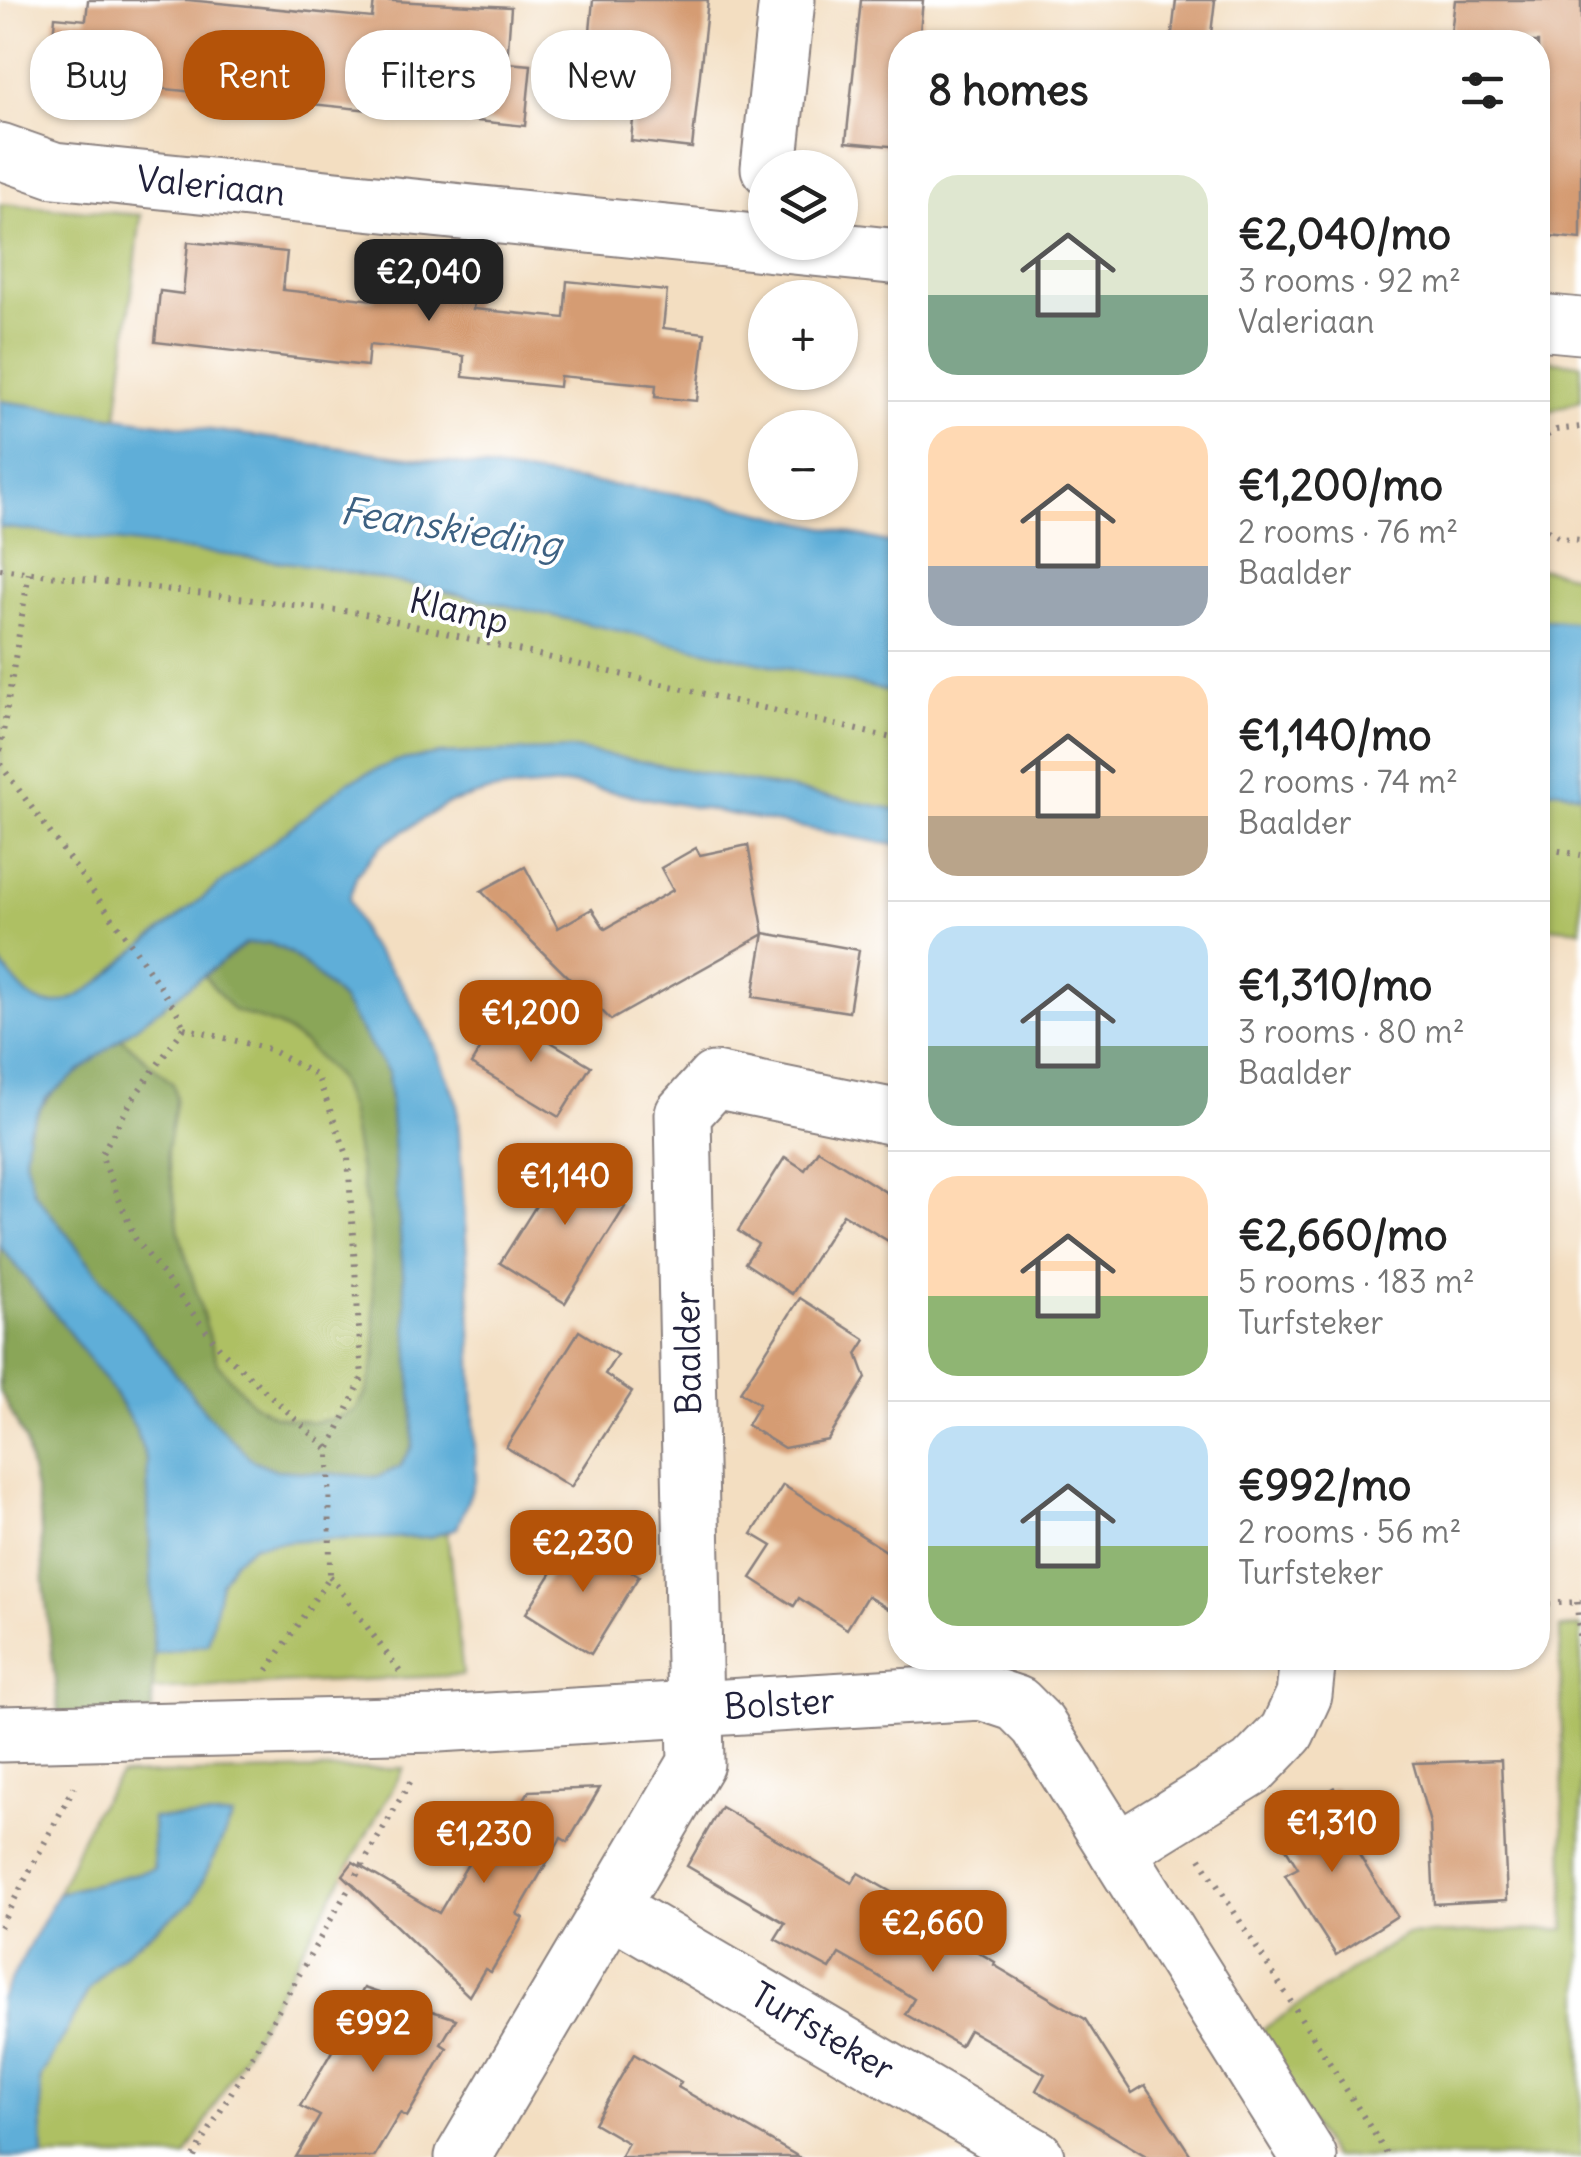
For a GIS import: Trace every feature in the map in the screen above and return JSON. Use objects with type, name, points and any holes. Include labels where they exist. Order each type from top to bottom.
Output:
[{"type":"street","points":[[771,150],[786,0]]},
{"type":"street","name":"Valeriaan","points":[[0,151],[54,170],[748,225]]},
{"type":"street","name":"Valeriaan","points":[[858,247],[888,254]]},
{"type":"street","points":[[1550,323],[1581,326]]},
{"type":"street","name":"Baalder","points":[[696,1708],[683,1114],[714,1080],[888,1116]]},
{"type":"street","points":[[1117,1851],[1253,1768],[1287,1732],[1304,1695],[1307,1670]]},
{"type":"street","name":"Bolster","points":[[0,1734],[438,1724],[981,1692],[1017,1704],[1038,1725],[1309,2157]]},
{"type":"street","points":[[464,2157],[696,1763],[696,1708]]},
{"type":"street","name":"Turfsteker","points":[[611,1908],[1036,2157]]},
{"type":"path","points":[[1550,434],[1581,427]]},
{"type":"path","points":[[1550,531],[1561,538],[1581,540]]},
{"type":"path","name":"Klamp","points":[[0,569],[360,613],[888,737]]},
{"type":"path","points":[[0,751],[29,572]]},
{"type":"path","points":[[0,764],[134,948],[184,1028]]},
{"type":"path","points":[[1550,850],[1581,855]]},
{"type":"path","points":[[184,1028],[132,1100],[102,1155],[135,1238],[220,1350],[329,1450]]},
{"type":"path","points":[[184,1028],[269,1049],[316,1076],[348,1157],[362,1378],[329,1450],[330,1576],[229,1730]]},
{"type":"path","points":[[194,2157],[408,1788],[438,1724],[330,1576]]},
{"type":"path","points":[[1550,1603],[1579,1602],[1581,1668]]},
{"type":"path","points":[[0,1927],[104,1732]]},
{"type":"path","points":[[1173,1817],[1389,2157]]},
{"type":"green space","points":[[0,204],[141,215],[117,417],[0,401]]},
{"type":"green space","points":[[1550,360],[1581,364],[1581,400],[1550,411]]},
{"type":"green space","points":[[0,516],[888,654],[888,820],[565,763],[412,784],[298,885],[389,1015],[440,1532],[447,1531],[463,1675],[153,1690],[154,1654],[162,1652],[0,1213]]},
{"type":"green space","points":[[1550,571],[1581,577],[1581,623],[1550,620]]},
{"type":"green space","points":[[1550,769],[1581,774],[1581,930],[1550,927]]},
{"type":"green space","points":[[268,943],[289,952],[341,999],[388,1072],[413,1446],[400,1467],[378,1477],[276,1470],[252,1460],[206,1413],[34,1192],[25,1162],[25,1142],[42,1106],[72,1076],[121,1038],[173,1084],[176,1098],[167,1150],[179,1232],[217,1363],[251,1402],[274,1416],[313,1422],[355,1411],[367,1391],[376,1353],[370,1229],[349,1109],[337,1078],[305,1044],[278,1026],[233,1010],[204,976],[246,944]]},
{"type":"green space","points":[[0,1246],[113,1391],[135,1427],[147,1461],[154,1654],[152,1712],[59,1716],[40,1515],[25,1440],[0,1391]]},
{"type":"green space","points":[[1581,1627],[1581,2157],[1332,2157],[1254,2035],[1405,1935],[1565,1929],[1560,1628]]},
{"type":"green space","points":[[404,1768],[186,2157],[43,2157],[40,2078],[88,1991],[110,1964],[193,1901],[232,1817],[152,1818],[154,1869],[58,1893],[92,1815],[120,1775]]},
{"type":"water","name":"Feanskieding","points":[[0,401],[690,496],[748,510],[748,520],[793,520],[888,542],[888,691],[433,589],[316,566],[0,527]]},
{"type":"water","points":[[1550,620],[1581,623],[1581,794],[1550,790]]},
{"type":"water","points":[[574,749],[888,808],[888,844],[572,784],[490,791],[447,804],[383,844],[357,874],[349,899],[365,939],[399,980],[430,1035],[457,1102],[476,1479],[457,1528],[431,1537],[254,1545],[234,1561],[221,1583],[208,1644],[154,1654],[147,1461],[135,1427],[113,1391],[0,1246],[0,963],[32,998],[44,1003],[70,1000],[108,976],[348,782],[396,761],[440,754]],"holes":[[[269,943],[309,968],[341,999],[388,1072],[413,1446],[400,1467],[378,1477],[276,1470],[252,1460],[206,1413],[34,1192],[25,1159],[28,1129],[45,1099],[245,944]]]},
{"type":"water","points":[[233,1817],[193,1901],[110,1964],[88,1991],[40,2078],[43,2157],[0,2157],[0,2000],[58,1893],[154,1869],[152,1818]]},
{"type":"building","points":[[88,0],[188,0],[372,18],[374,0],[511,7],[509,30],[345,30],[345,107],[325,105],[325,30],[183,30],[183,91],[163,89],[163,30],[54,30],[55,17],[86,20]]},
{"type":"building","points":[[593,0],[708,0],[692,148],[631,141],[633,120],[671,120],[671,30],[590,30]]},
{"type":"building","points":[[861,0],[923,0],[920,30],[888,30],[888,146],[846,142]]},
{"type":"building","points":[[1176,0],[1215,0],[1211,30],[1172,30]]},
{"type":"building","points":[[1455,0],[1581,0],[1581,239],[1550,236],[1550,30],[1451,30]]},
{"type":"building","points":[[511,63],[531,65],[525,126],[467,120],[511,120]]},
{"type":"building","points":[[188,242],[287,252],[283,290],[374,300],[378,261],[477,272],[473,309],[564,318],[567,281],[667,291],[663,328],[705,333],[697,401],[655,397],[656,385],[560,376],[559,387],[463,377],[464,356],[419,350],[369,345],[367,366],[155,342],[160,291],[183,294]]},
{"type":"building","points":[[748,845],[764,934],[611,1020],[481,891],[525,867],[558,928],[592,909],[605,929],[673,890],[661,868],[696,848],[700,855]]},
{"type":"building","points":[[764,933],[859,950],[849,1012],[753,997]]},
{"type":"building","points":[[502,1013],[591,1066],[559,1117],[471,1064]]},
{"type":"building","points":[[573,1147],[611,1171],[599,1190],[625,1207],[565,1303],[500,1263]]},
{"type":"building","points":[[818,1150],[888,1194],[888,1241],[843,1214],[792,1294],[745,1263],[758,1244],[738,1231],[785,1157],[805,1170]]},
{"type":"building","points":[[800,1298],[866,1340],[857,1354],[866,1378],[828,1440],[784,1448],[747,1425],[759,1404],[740,1392]]},
{"type":"building","points":[[579,1331],[617,1355],[605,1374],[632,1392],[571,1487],[506,1447]]},
{"type":"building","points":[[783,1485],[888,1552],[888,1609],[867,1596],[847,1629],[799,1598],[794,1606],[751,1578],[772,1546],[752,1534]]},
{"type":"building","points":[[575,1536],[639,1576],[591,1654],[526,1613]]},
{"type":"building","points":[[1501,1760],[1507,1900],[1434,1904],[1430,1823],[1413,1763]]},
{"type":"building","points":[[600,1788],[568,1842],[561,1838],[517,1914],[523,1918],[491,1972],[485,1969],[469,1996],[343,1875],[353,1862],[439,1913],[504,1803],[517,1811],[529,1791]]},
{"type":"building","points":[[1334,1788],[1351,1842],[1397,1916],[1336,1955],[1285,1875],[1298,1868],[1273,1828]]},
{"type":"building","points":[[721,1807],[852,1883],[858,1873],[901,1895],[978,1941],[973,1949],[994,1965],[1085,2019],[1132,2093],[1145,2085],[1192,2157],[1148,2157],[1036,2090],[1045,2074],[1008,2052],[969,2030],[960,2046],[905,2014],[914,1999],[878,1976],[839,1954],[830,1969],[775,1939],[785,1923],[687,1866]]},
{"type":"building","points":[[364,1988],[456,2019],[441,2044],[447,2048],[407,2117],[400,2113],[374,2157],[296,2157],[320,2116],[300,2106]]},
{"type":"building","points":[[634,2054],[681,2082],[678,2087],[799,2157],[620,2157],[628,2143],[594,2123]]}]
